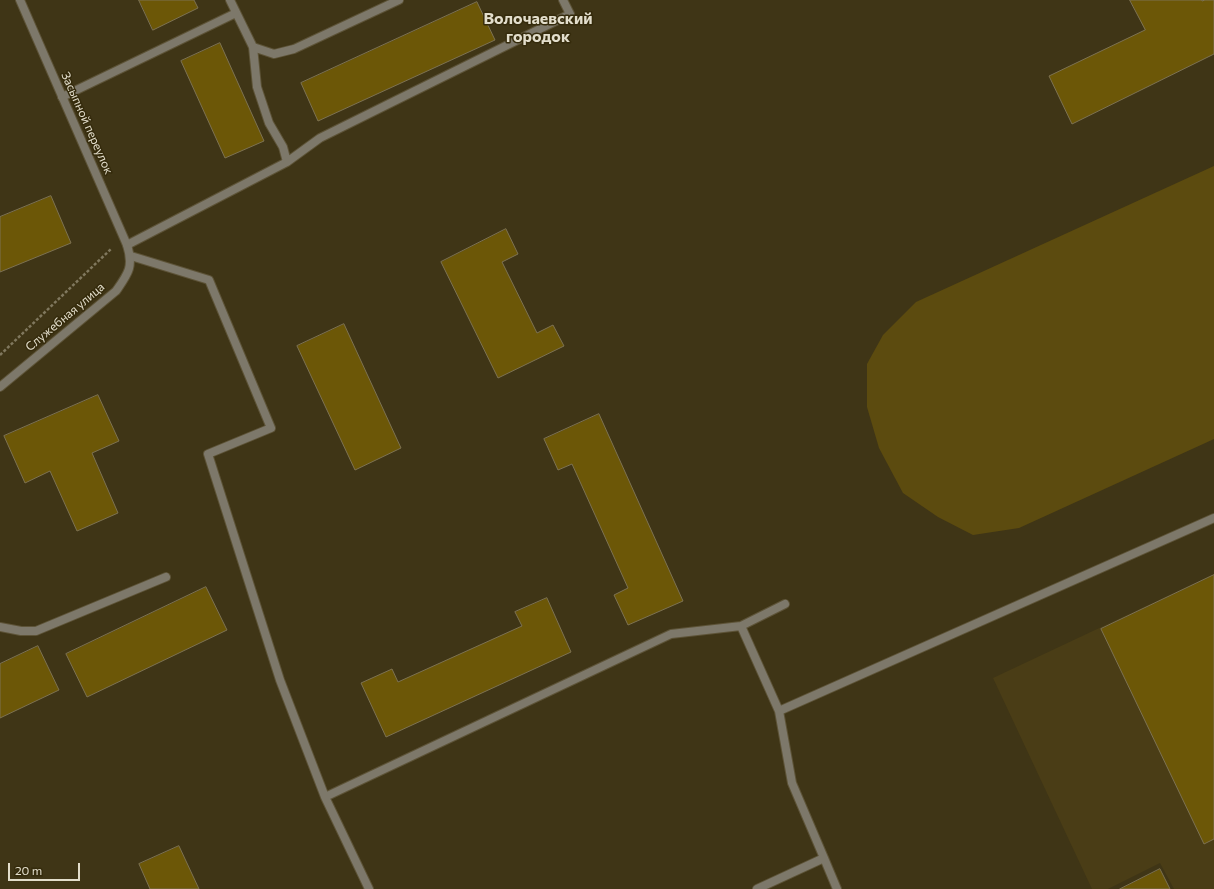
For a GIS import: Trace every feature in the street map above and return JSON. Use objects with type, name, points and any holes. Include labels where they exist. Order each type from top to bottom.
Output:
[{"type":"street","name":"Засыпной переулок","points":[[20,0],[126,241],[131,256]]},
{"type":"street","points":[[230,0],[253,47],[257,87],[269,123],[283,147],[287,162]]},
{"type":"street","points":[[253,47],[274,54],[294,49],[399,0]]},
{"type":"street","points":[[126,241],[287,162],[320,138],[570,14],[563,0]]},
{"type":"street","points":[[62,96],[236,13]]},
{"type":"street","points":[[131,256],[209,280],[270,428],[208,454],[280,680],[325,797],[369,889]]},
{"type":"street","name":"Служебная улица","points":[[0,387],[116,291],[128,273],[131,256]]},
{"type":"street","points":[[779,711],[1214,518]]},
{"type":"street","points":[[0,627],[21,631],[36,631],[166,577]]},
{"type":"street","points":[[325,797],[671,634],[741,626],[785,604]]},
{"type":"street","points":[[741,626],[779,711],[792,783],[837,889]]},
{"type":"street","points":[[757,889],[824,858]]},
{"type":"path","points":[[0,355],[126,241]]},
{"type":"shaded area","points":[[1214,166],[1214,439],[1019,528],[973,535],[938,517],[903,493],[879,448],[867,407],[867,364],[883,335],[916,302]]},
{"type":"shaded area","points":[[1214,574],[1214,889],[1174,889],[1160,863],[1108,889],[1092,889],[993,678]]},
{"type":"building","points":[[139,0],[194,0],[198,8],[153,30]]},
{"type":"building","points":[[1130,0],[1214,0],[1214,54],[1072,124],[1049,76],[1145,30]]},
{"type":"building","points":[[477,2],[495,40],[318,121],[301,83]]},
{"type":"building","points":[[220,43],[264,141],[225,158],[181,61]]},
{"type":"building","points":[[51,196],[71,243],[0,272],[0,217]]},
{"type":"building","points":[[506,229],[518,254],[502,262],[537,333],[553,325],[564,346],[498,378],[441,262]]},
{"type":"building","points":[[344,324],[401,448],[355,470],[297,346]]},
{"type":"building","points":[[98,395],[119,441],[92,453],[118,513],[77,531],[50,471],[25,483],[4,436]]},
{"type":"building","points":[[599,414],[683,601],[628,625],[614,595],[628,588],[572,464],[558,470],[544,439]]},
{"type":"building","points":[[1214,575],[1214,839],[1204,844],[1101,629]]},
{"type":"building","points":[[206,587],[227,630],[87,697],[66,654]]},
{"type":"building","points":[[547,598],[571,652],[386,737],[361,683],[392,669],[398,682],[522,626],[515,612]]},
{"type":"building","points":[[38,646],[59,690],[0,718],[0,664]]},
{"type":"building","points":[[179,846],[199,889],[150,889],[139,864]]},
{"type":"building","points":[[1160,869],[1170,889],[1120,889]]},
{"type":"district","name":"Волочаевский городок","points":[[538,28]]}]
